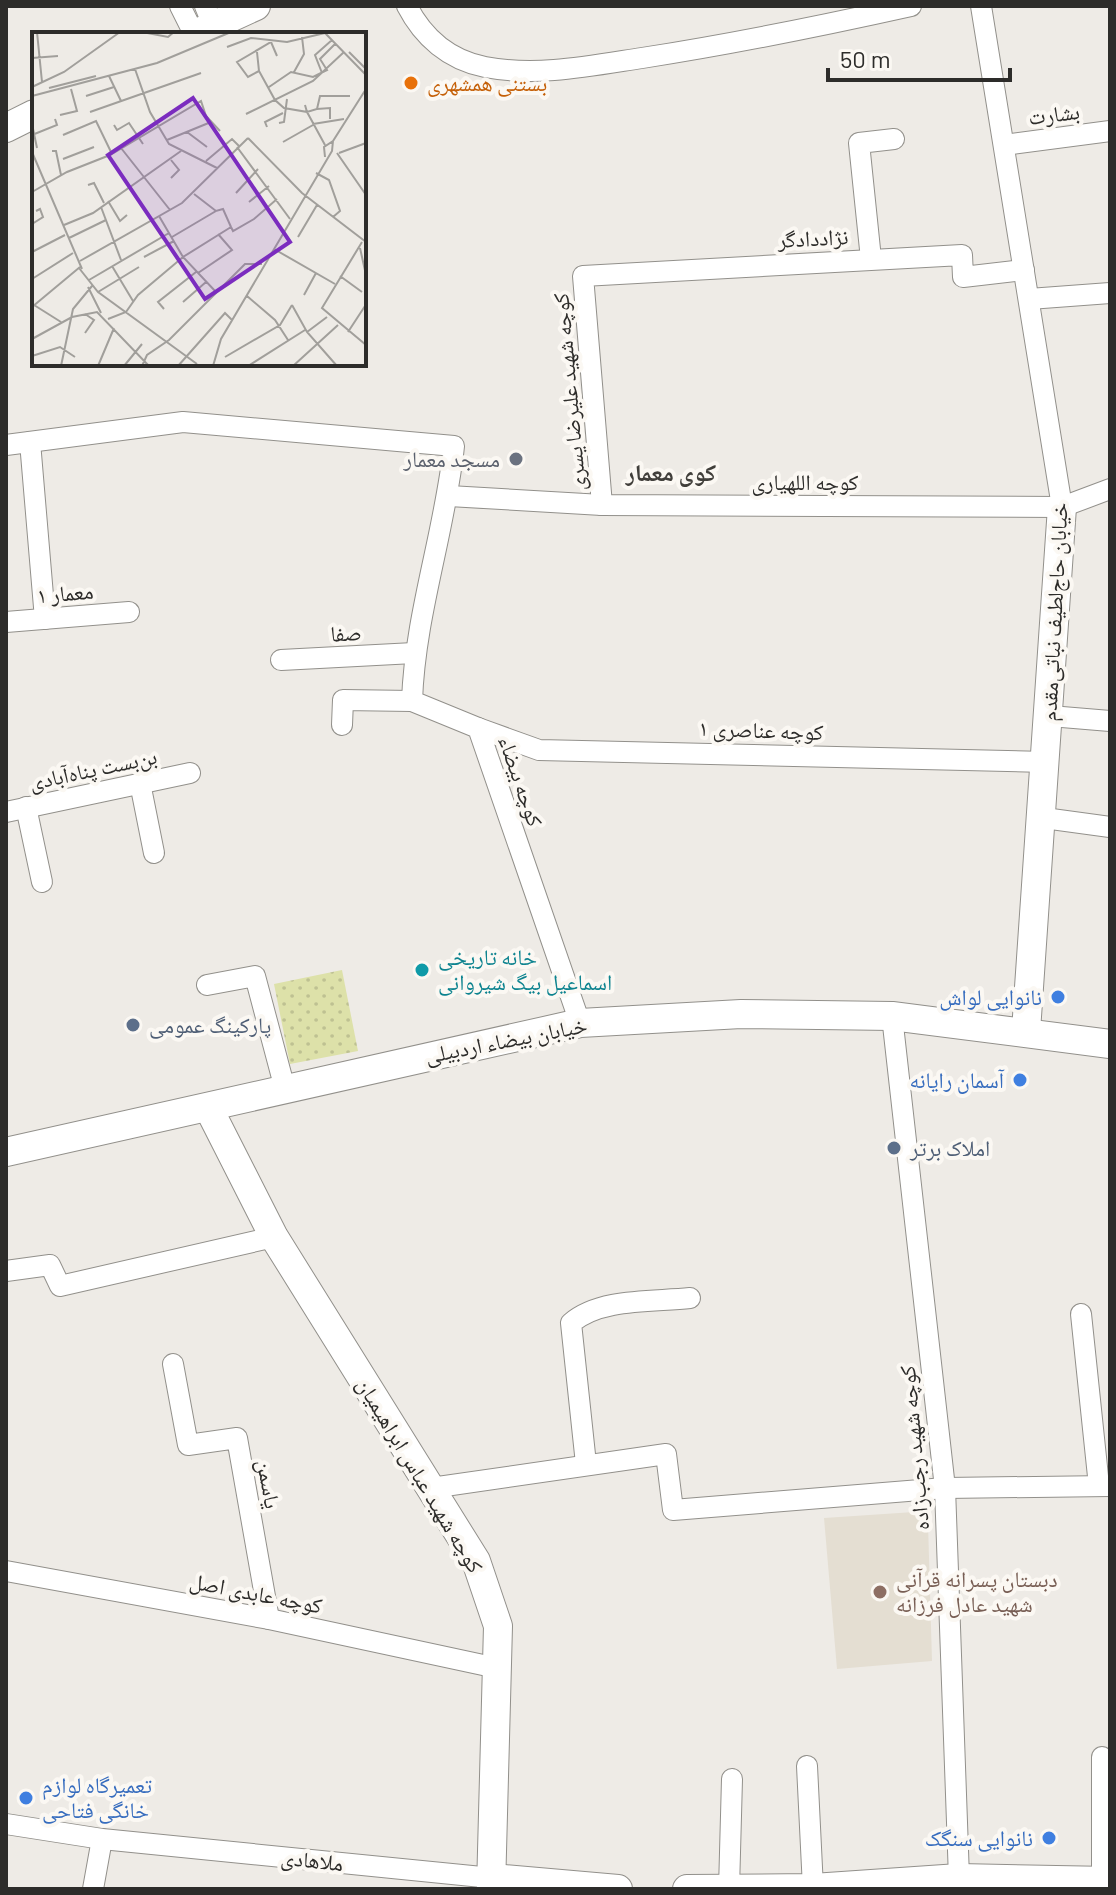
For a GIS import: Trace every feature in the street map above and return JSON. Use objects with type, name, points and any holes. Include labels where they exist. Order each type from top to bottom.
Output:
[{"type":"street","points":[[180,6],[202,25],[256,6]]},
{"type":"street","points":[[407,6],[420,31],[440,49],[481,66],[549,71],[749,42],[911,6]]},
{"type":"street","name":"خیابان حاج‌لطیف نباتی‌مقدم","points":[[981,6],[1062,507],[1044,818],[1026,1031]]},
{"type":"street","points":[[6,128],[32,115]]},
{"type":"street","name":"بشارت","points":[[1004,145],[1110,131]]},
{"type":"street","points":[[871,259],[859,143],[894,139]]},
{"type":"street","name":"نژاددادگر","points":[[583,276],[962,255],[963,277],[1024,270]]},
{"type":"street","name":"کوچه شهید علیرضا یسری","points":[[583,276],[602,505]]},
{"type":"street","points":[[1029,299],[1110,293]]},
{"type":"street","points":[[6,445],[183,422],[454,446],[449,496],[414,653],[412,701],[343,700],[342,725]]},
{"type":"street","points":[[30,442],[45,619]]},
{"type":"street","name":"کوچه اللهیاری","points":[[449,496],[602,505],[1062,507],[1110,489]]},
{"type":"street","name":"معمار ۱","points":[[6,622],[129,612]]},
{"type":"street","name":"صفا","points":[[281,660],[414,653]]},
{"type":"street","name":"کوچه بیضاء","points":[[412,701],[478,728],[580,1023]]},
{"type":"street","points":[[1050,716],[1110,721]]},
{"type":"street","name":"کوچه عناصری ۱","points":[[478,728],[539,750],[1046,762]]},
{"type":"street","name":"بن‌بست پناه‌آبادی","points":[[16,810],[190,773]]},
{"type":"street","points":[[140,783],[154,853]]},
{"type":"street","points":[[16,810],[42,882]]},
{"type":"street","points":[[1044,818],[1110,827]]},
{"type":"street","points":[[207,985],[255,976],[285,1089]]},
{"type":"street","name":"خیابان بیضاء اردبیلی","points":[[6,1152],[209,1109],[580,1023],[741,1014],[892,1016],[1110,1044]]},
{"type":"street","name":"کوچه شهید رجب‌زاده","points":[[892,1016],[945,1488],[959,1878]]},
{"type":"street","name":"کوچه شهید عباس ابراهیمیان","points":[[209,1109],[274,1237],[476,1561],[488,1591],[498,1626],[491,1883]]},
{"type":"street","points":[[6,1271],[50,1265],[60,1286],[274,1237]]},
{"type":"street","points":[[586,1464],[571,1323],[584,1311],[690,1298]]},
{"type":"street","points":[[431,1488],[666,1454],[673,1510],[945,1488],[1104,1486],[1081,1314]]},
{"type":"street","name":"یاسمن","points":[[173,1364],[188,1445],[237,1438],[269,1619]]},
{"type":"street","name":"کوچه عابدی اصل","points":[[6,1571],[269,1619],[497,1668]]},
{"type":"street","points":[[687,1889],[813,1888],[959,1878],[1094,1882],[1102,1757]]},
{"type":"street","points":[[807,1766],[813,1888]]},
{"type":"street","points":[[729,1888],[732,1779]]},
{"type":"street","name":"ملاهادی","points":[[6,1824],[102,1839],[491,1883],[618,1889]]},
{"type":"street","points":[[93,1889],[102,1839]]},
{"type":"shaded area","name":"دبستان پسرانه قرآنی شهید عادل فرزانه","points":[[914,1512],[928,1523],[932,1661],[837,1669],[824,1518]]},
{"type":"green space","points":[[342,970],[358,1051],[290,1064],[274,984]]},
{"type":"place","name":"بستنی همشهری","points":[[411,83]]},
{"type":"place","name":"مسجد معمار","points":[[516,459]]},
{"type":"place","name":"خانه تاریخی اسماعیل بیگ شیروانی","points":[[422,970]]},
{"type":"place","name":"نانوایی لواش","points":[[1058,997]]},
{"type":"place","name":"پارکینگ عمومی","points":[[133,1025]]},
{"type":"place","name":"آسمان رایانه","points":[[1020,1080]]},
{"type":"place","name":"املاک برتر","points":[[894,1148]]},
{"type":"place","name":"دبستان پسرانه قرآنی شهید عادل فرزانه","points":[[880,1592]]},
{"type":"place","name":"تعمیرگاه لوازم خانگی فتاحی","points":[[26,1798]]},
{"type":"place","name":"نانوایی سنگک","points":[[1049,1838]]},
{"type":"district","name":"کوی معمار","points":[[671,473]]}]
